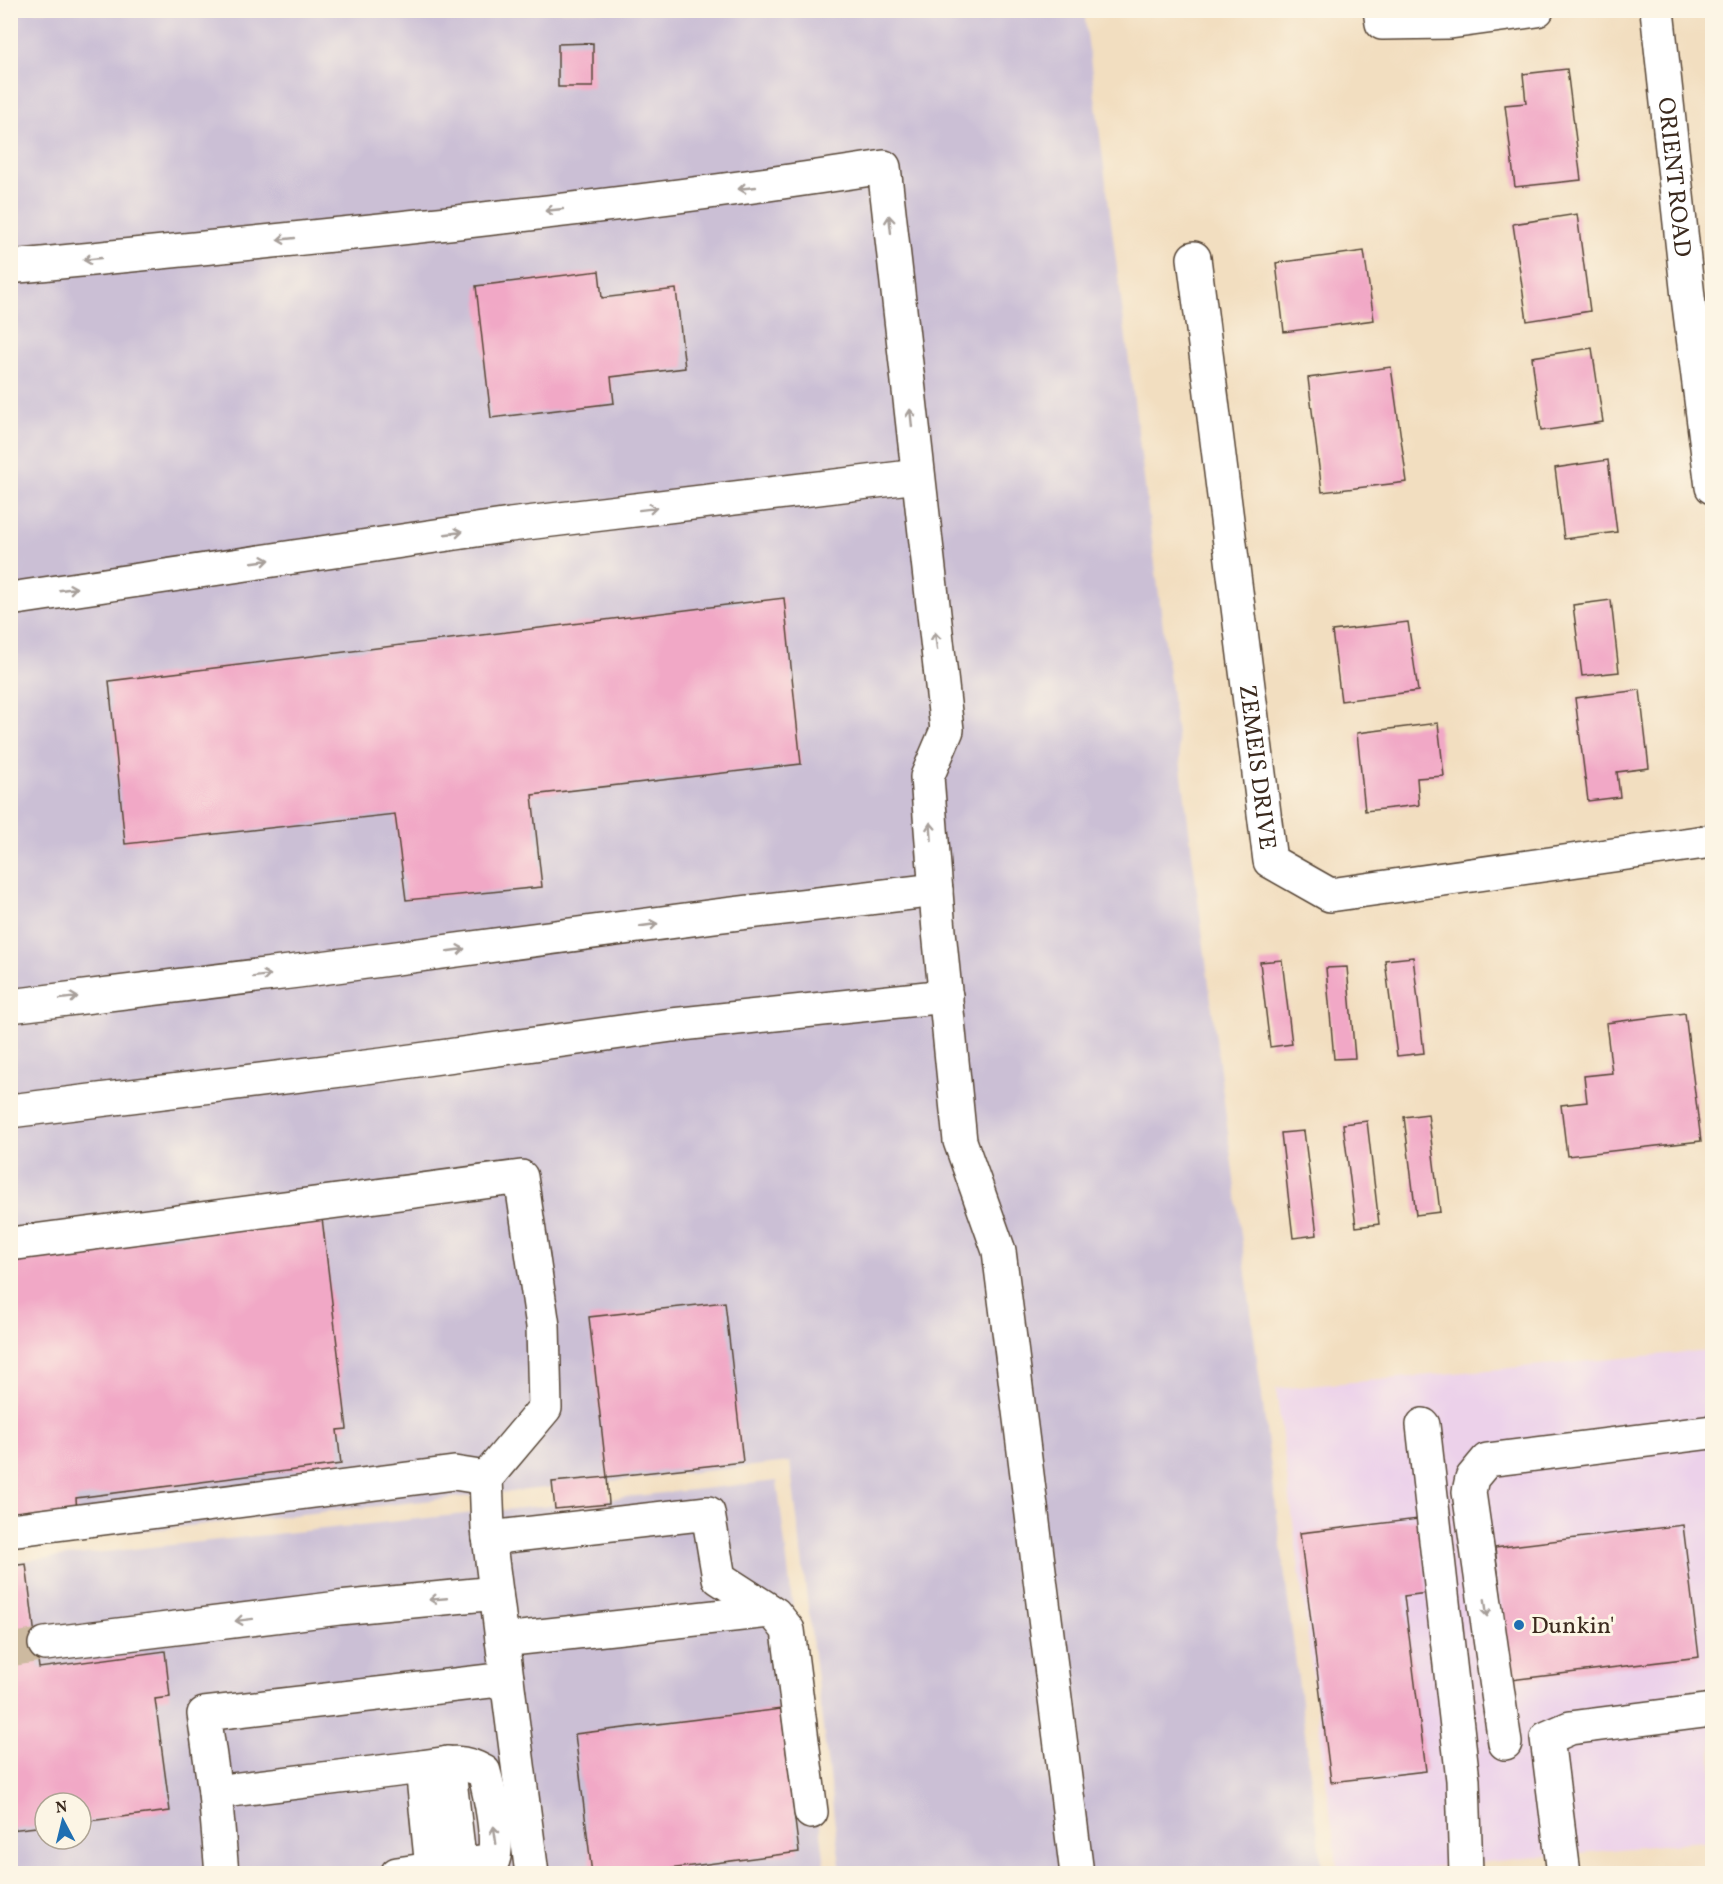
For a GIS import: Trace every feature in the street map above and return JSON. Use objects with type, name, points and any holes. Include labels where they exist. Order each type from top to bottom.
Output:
[{"type":"street","points":[[1380,10],[1382,23],[1450,22],[1537,10]]},
{"type":"street","name":"ORIENT ROAD","points":[[1657,10],[1700,295],[1713,487]]},
{"type":"street","points":[[10,267],[711,192],[884,167],[947,730],[927,777],[960,1141],[999,1251],[1077,1874]]},
{"type":"street","name":"ZEMEIS DRIVE","points":[[1194,258],[1270,861],[1330,895],[1713,841]]},
{"type":"street","points":[[10,599],[510,525],[918,476]]},
{"type":"street","points":[[10,1005],[936,890]]},
{"type":"street","points":[[10,1111],[405,1062],[672,1025],[946,996]]},
{"type":"street","points":[[10,1244],[521,1177],[543,1326],[545,1408],[486,1478],[489,1538],[532,1874]]},
{"type":"street","points":[[1423,1425],[1463,1780],[1466,1874]]},
{"type":"street","points":[[1505,1743],[1469,1492],[1472,1478],[1487,1460],[1713,1432]]},
{"type":"street","points":[[10,1530],[454,1473],[486,1478]]},
{"type":"street","points":[[489,1538],[708,1513],[719,1578],[775,1614],[788,1630],[811,1812]]},
{"type":"street","points":[[45,1644],[339,1608],[496,1593]]},
{"type":"street","points":[[502,1640],[770,1611]]},
{"type":"street","points":[[222,1874],[204,1714],[507,1679]]},
{"type":"street","points":[[1459,1749],[1547,1738],[1570,1728],[1713,1710]]},
{"type":"street","points":[[1547,1738],[1564,1874]]},
{"type":"street","points":[[214,1792],[435,1765],[470,1764],[484,1772],[497,1849],[493,1860],[397,1874]]},
{"type":"street","points":[[435,1765],[446,1868]]},
{"type":"shaded area","points":[[10,11],[1084,11],[1323,1873],[841,1873],[790,1462],[11,1545]]},
{"type":"shaded area","points":[[1712,1350],[1712,1840],[1372,1873],[1338,1873],[1276,1389]]},
{"type":"shaded area","points":[[777,1481],[826,1873],[11,1873],[10,1562]]},
{"type":"building","points":[[593,43],[593,87],[558,87],[558,44]]},
{"type":"building","points":[[1567,69],[1581,180],[1515,187],[1505,105],[1526,103],[1523,74]]},
{"type":"building","points":[[1577,214],[1590,311],[1527,321],[1513,224]]},
{"type":"building","points":[[1364,251],[1374,320],[1284,332],[1276,263]]},
{"type":"building","points":[[599,271],[602,298],[676,289],[685,368],[611,377],[614,403],[491,418],[476,286]]},
{"type":"building","points":[[1592,348],[1603,422],[1541,431],[1532,357]]},
{"type":"building","points":[[1391,367],[1407,482],[1322,492],[1308,378]]},
{"type":"building","points":[[1608,460],[1617,532],[1564,539],[1555,468]]},
{"type":"building","points":[[784,598],[801,764],[532,795],[542,887],[406,900],[395,814],[125,844],[109,681]]},
{"type":"building","points":[[1611,600],[1619,672],[1582,676],[1573,605]]},
{"type":"building","points":[[1408,622],[1418,691],[1341,701],[1332,631]]},
{"type":"building","points":[[1640,690],[1649,768],[1617,772],[1620,797],[1588,801],[1575,698]]},
{"type":"building","points":[[1438,723],[1444,776],[1417,778],[1419,805],[1365,811],[1357,733]]},
{"type":"building","points":[[1413,957],[1424,1053],[1397,1056],[1385,960]]},
{"type":"building","points":[[1282,960],[1292,1044],[1270,1047],[1260,962]]},
{"type":"building","points":[[1347,967],[1355,1058],[1334,1059],[1326,968]]},
{"type":"building","points":[[1685,1013],[1701,1141],[1567,1156],[1561,1105],[1587,1102],[1584,1076],[1612,1073],[1606,1023]]},
{"type":"building","points":[[1428,1114],[1440,1212],[1416,1215],[1404,1117]]},
{"type":"building","points":[[1367,1121],[1379,1224],[1356,1227],[1343,1124]]},
{"type":"building","points":[[1304,1131],[1317,1235],[1293,1238],[1281,1133]]},
{"type":"building","points":[[322,1218],[347,1429],[337,1430],[341,1464],[76,1498],[77,1513],[10,1520],[10,1258]]},
{"type":"building","points":[[725,1302],[743,1462],[607,1477],[589,1317]]},
{"type":"building","points":[[607,1477],[609,1504],[555,1509],[552,1482]]},
{"type":"building","points":[[1418,1519],[1427,1593],[1404,1596],[1426,1771],[1331,1782],[1300,1533]]},
{"type":"building","points":[[1683,1525],[1699,1657],[1511,1680],[1495,1548]]},
{"type":"building","points":[[26,1564],[39,1668],[165,1651],[170,1697],[155,1699],[170,1811],[93,1821],[93,1791],[33,1791],[33,1827],[10,1830],[10,1566]]},
{"type":"building","points":[[781,1709],[799,1852],[630,1874],[592,1874],[575,1734]]},
{"type":"tunnel","points":[[10,1650],[45,1644]]},
{"type":"place","name":"Dunkin'","points":[[1519,1625]]}]
